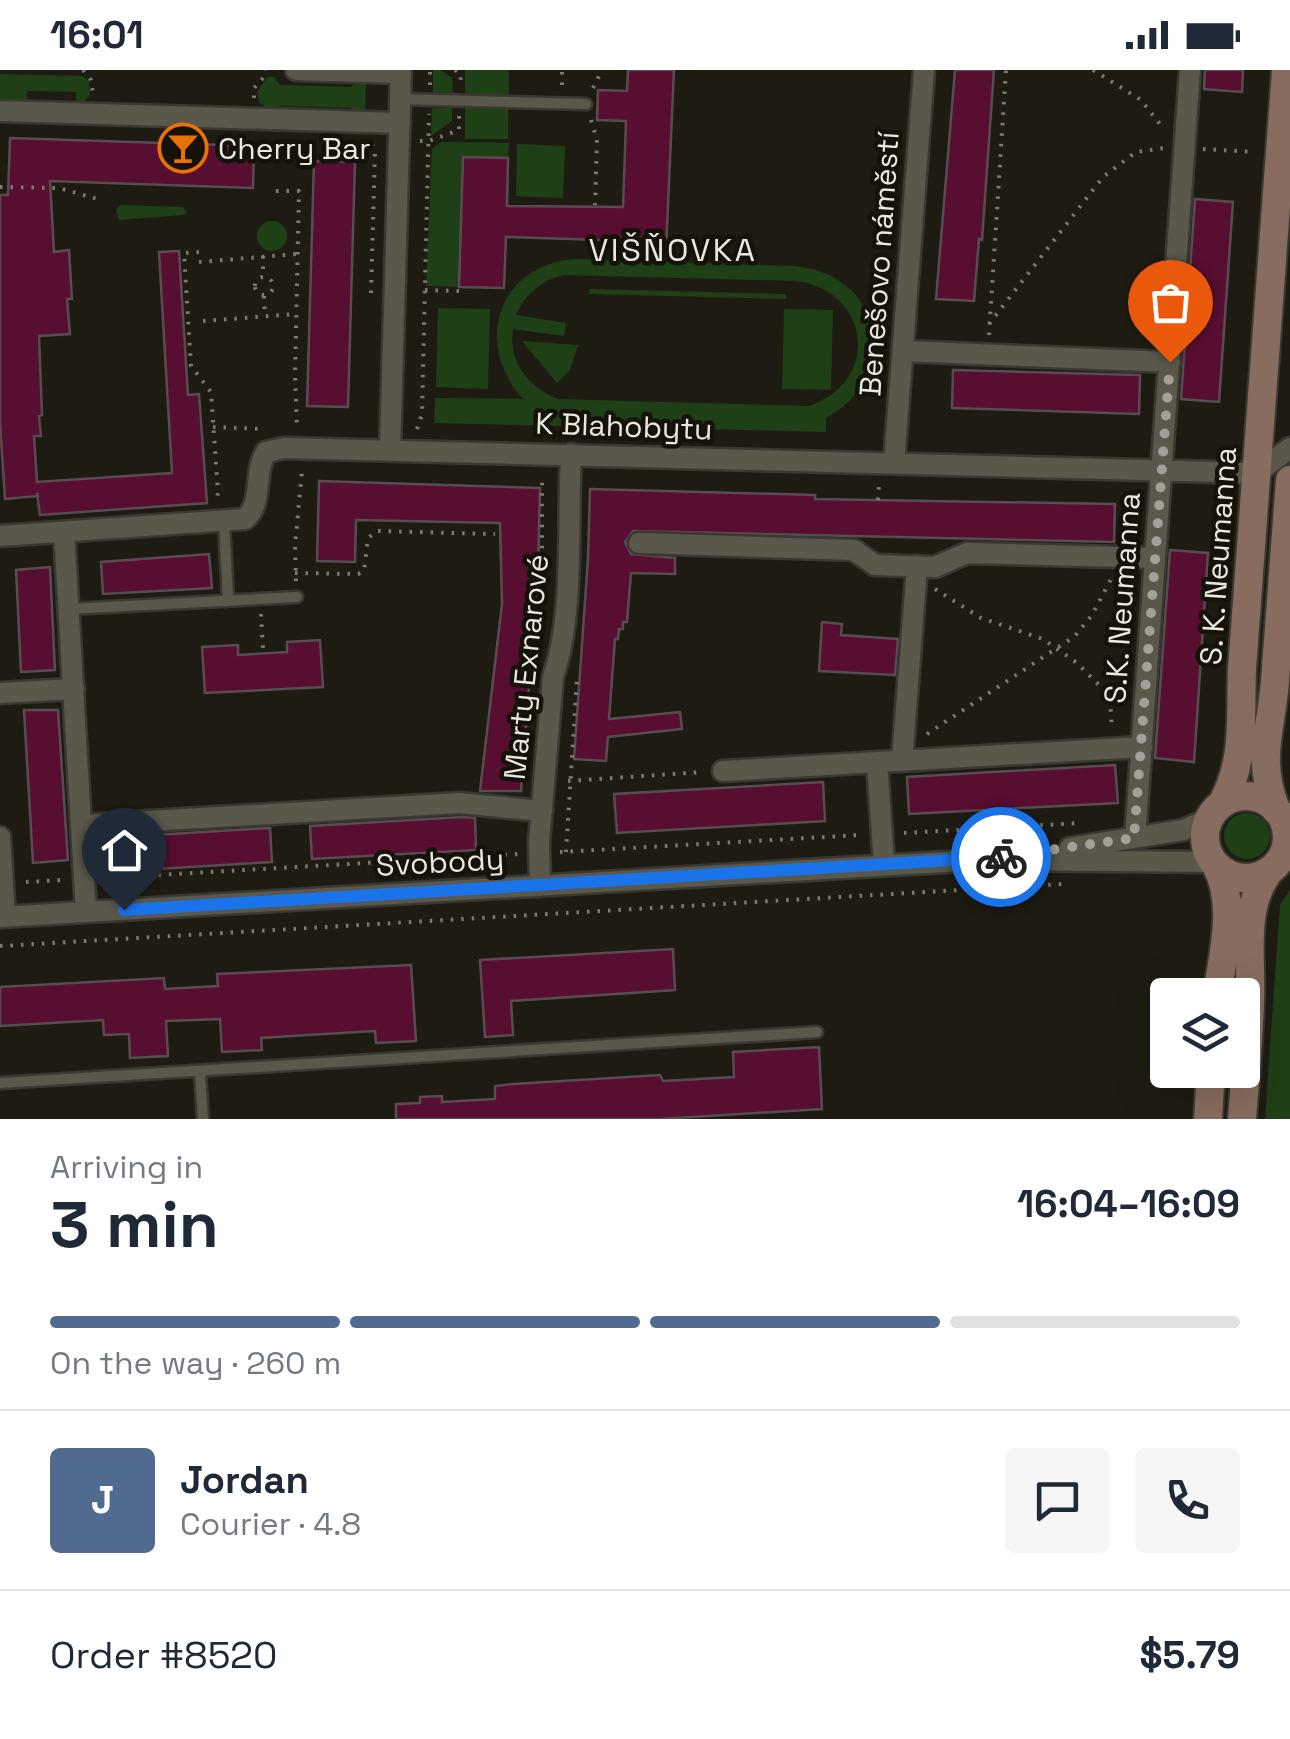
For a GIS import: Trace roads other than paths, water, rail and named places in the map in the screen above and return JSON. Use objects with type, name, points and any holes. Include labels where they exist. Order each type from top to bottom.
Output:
[{"type":"street","points":[[296,70],[401,71],[390,450]]},
{"type":"street","name":"Benešovo náměstí","points":[[894,463],[924,70]]},
{"type":"street","name":"S.K. Neumanna","points":[[1134,838],[1190,70]]},
{"type":"street","name":"S. K. Neumanna","points":[[1216,812],[1236,777],[1240,755],[1242,669],[1286,70]]},
{"type":"street","points":[[0,111],[400,123]]},
{"type":"street","points":[[903,351],[1170,362]]},
{"type":"street","points":[[1257,474],[1290,448]]},
{"type":"street","name":"K Blahobytu","points":[[218,514],[245,519],[251,514],[262,459],[274,449],[1257,474]]},
{"type":"street","name":"Marty Exnarové","points":[[540,886],[539,853],[553,677],[562,637],[571,500],[570,454]]},
{"type":"street","points":[[1242,1119],[1251,918],[1255,895],[1278,864],[1286,845],[1282,816],[1266,780],[1265,758],[1274,694],[1290,480]]},
{"type":"street","points":[[0,536],[218,514]]},
{"type":"street","points":[[64,532],[86,912]]},
{"type":"street","points":[[639,543],[854,550],[875,565],[935,566],[968,553],[1156,558]]},
{"type":"street","points":[[902,755],[917,566]]},
{"type":"street","points":[[0,692],[74,688]]},
{"type":"street","points":[[723,771],[878,762],[902,755],[1142,747]]},
{"type":"street","points":[[878,762],[884,864]]},
{"type":"street","points":[[1218,978],[1227,914],[1225,891],[1205,839],[1216,812],[1246,797],[1266,802],[1282,816]]},
{"type":"street","points":[[82,825],[458,803],[542,811]]},
{"type":"street","name":"Svobody","points":[[978,860],[1183,830],[1216,812]]},
{"type":"street","points":[[0,837],[3,917]]},
{"type":"street","name":"Svobody","points":[[3,917],[884,864],[978,860],[1215,863]]},
{"type":"street","points":[[1215,863],[1224,872],[1241,878],[1259,876],[1278,864]]},
{"type":"street","points":[[1208,1119],[1210,1088]]},
{"type":"lane","points":[[401,99],[586,104]]},
{"type":"lane","points":[[218,514],[228,601]]},
{"type":"lane","points":[[69,609],[297,597]]},
{"type":"lane","points":[[0,1083],[818,1032]]},
{"type":"lane","points":[[200,1072],[203,1119]]},
{"type":"place","name":"Cherry Bar","points":[[183,148]]},
{"type":"district","name":"VIŠŇOVKA","points":[[673,250]]}]
